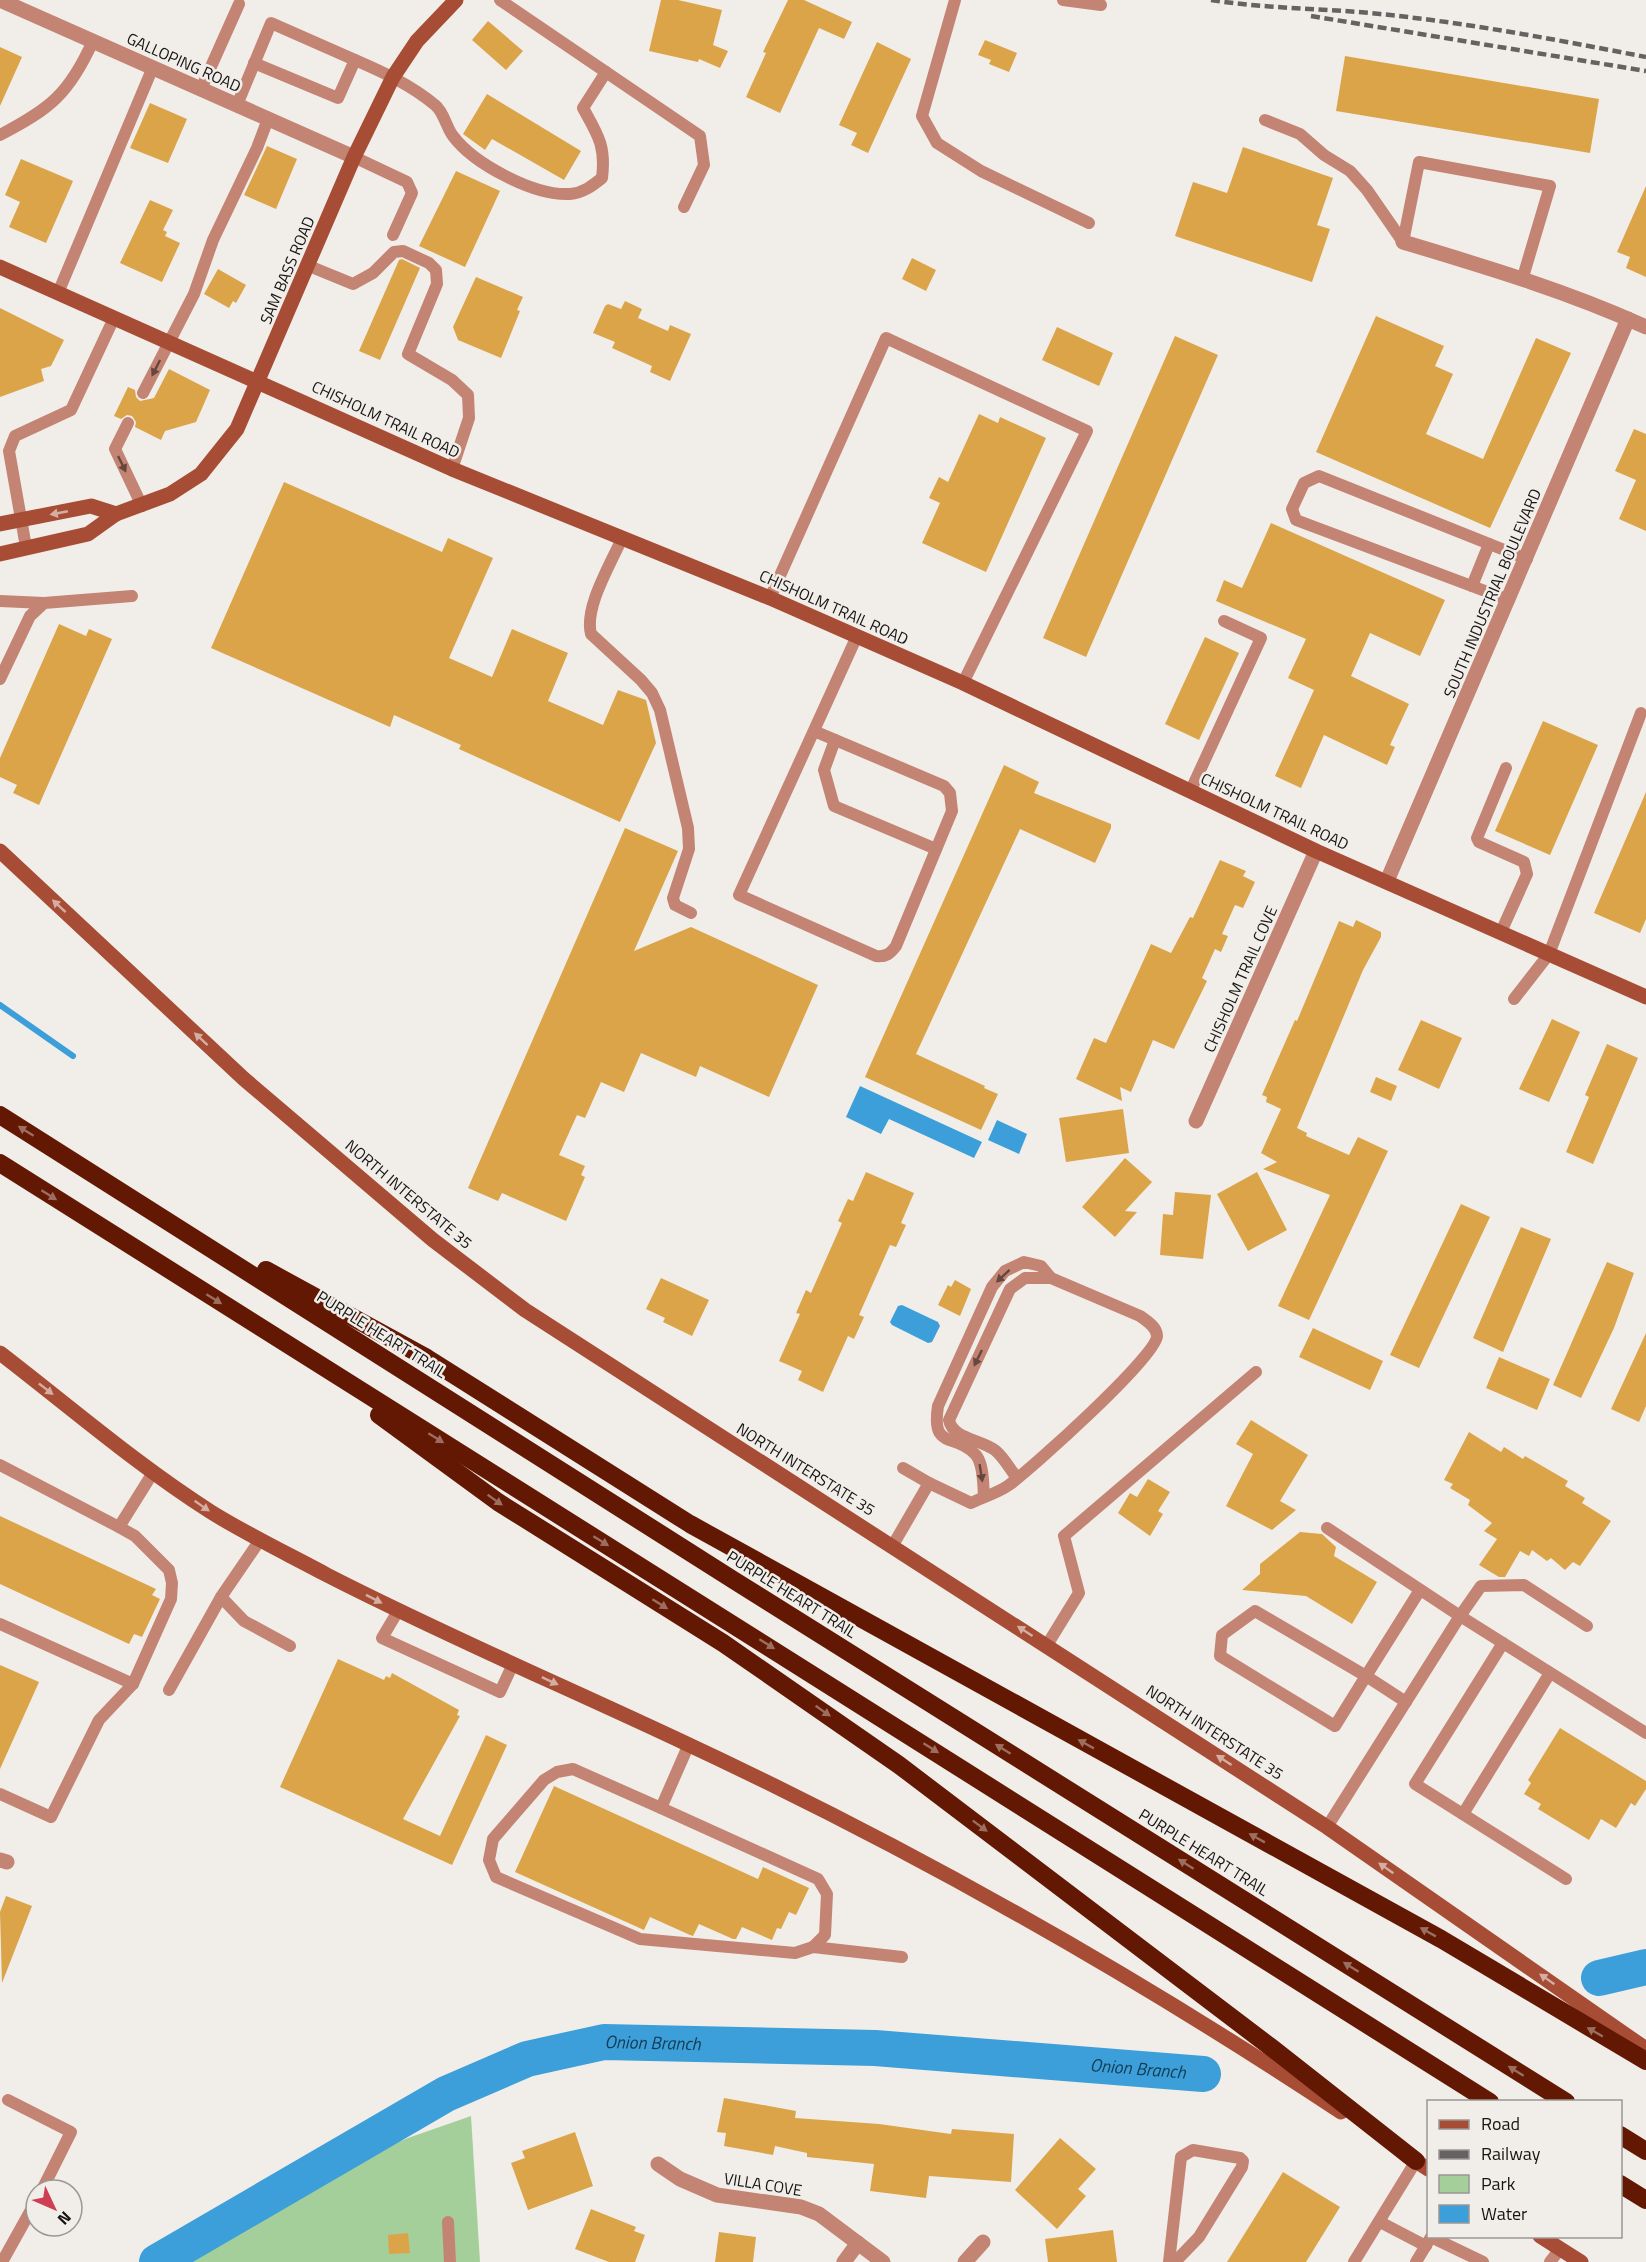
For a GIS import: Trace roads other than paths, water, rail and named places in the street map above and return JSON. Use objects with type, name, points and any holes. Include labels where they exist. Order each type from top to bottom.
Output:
[{"type":"highway","name":"PURPLE HEART TRAIL","points":[[0,1115],[735,1581],[1563,2100]]},
{"type":"highway","points":[[0,1163],[261,1329],[732,1622],[1487,2100]]},
{"type":"highway","points":[[128,1196],[427,1358],[690,1524],[1441,1939],[1646,2061]]},
{"type":"highway","points":[[261,1329],[498,1502],[723,1643],[899,1765],[1272,2048],[1422,2165]]},
{"type":"highway","points":[[1622,2136],[1646,2151]]},
{"type":"highway","points":[[1622,2185],[1646,2200]]},
{"type":"main road","name":"SAM BASS ROAD","points":[[0,554],[88,534],[116,514],[170,494],[201,474],[237,429],[354,157],[393,77],[417,42],[456,0]]},
{"type":"main road","name":"CHISHOLM TRAIL ROAD","points":[[0,267],[452,469],[770,598],[963,683],[1316,851],[1646,997]]},
{"type":"main road","points":[[0,524],[91,506],[116,514]]},
{"type":"main road","name":"NORTH INTERSTATE 35","points":[[0,851],[244,1079],[433,1240],[525,1310],[1327,1827],[1646,2049]]},
{"type":"main road","points":[[0,1353],[153,1471],[211,1512],[260,1540],[398,1611],[689,1744],[895,1847],[1191,2017],[1422,2165]]},
{"type":"main road","points":[[1543,2238],[1581,2262]]},
{"type":"street","name":"GALLOPING ROAD","points":[[0,0],[354,157]]},
{"type":"street","points":[[1403,242],[1523,277],[1581,298],[1646,327]]},
{"type":"street","name":"SOUTH INDUSTRIAL BOULEVARD","points":[[1387,881],[1628,319]]},
{"type":"street","name":"CHISHOLM TRAIL COVE","points":[[1196,1121],[1316,851]]},
{"type":"street","name":"VILLA COVE","points":[[658,2164],[680,2179],[717,2195],[801,2207],[819,2214],[883,2262]]},
{"type":"street","points":[[965,2262],[982,2242]]},
{"type":"street","points":[[844,2262],[858,2243]]},
{"type":"lane","points":[[500,0],[700,136],[704,165],[684,207]]},
{"type":"lane","points":[[955,0],[922,116],[937,142],[981,171],[1089,224]]},
{"type":"lane","points":[[1063,0],[1101,5]]},
{"type":"lane","points":[[201,89],[239,4]]},
{"type":"lane","points":[[237,105],[271,23],[393,77],[437,106],[453,136],[480,163],[539,190],[569,194],[589,189],[602,178],[605,155],[600,138],[583,108],[606,72]]},
{"type":"lane","points":[[0,135],[50,107],[81,67],[93,41]]},
{"type":"lane","points":[[254,63],[338,98],[355,60]]},
{"type":"lane","points":[[58,293],[153,67]]},
{"type":"lane","points":[[143,393],[194,294],[213,240],[257,148],[268,119]]},
{"type":"lane","points":[[1265,120],[1300,134],[1324,155],[1350,171],[1367,190],[1403,242]]},
{"type":"lane","points":[[354,157],[407,182],[411,187],[412,193],[393,235]]},
{"type":"lane","points":[[1403,242],[1419,162],[1550,186],[1523,277]]},
{"type":"lane","points":[[309,266],[353,284],[373,273],[394,252],[403,251],[429,263],[436,270],[437,284],[408,354],[452,380],[468,395],[469,418],[452,469]]},
{"type":"lane","points":[[26,547],[9,451],[12,441],[15,436],[71,410],[114,318]]},
{"type":"lane","points":[[770,598],[886,338],[1087,431],[963,683]]},
{"type":"lane","points":[[128,423],[115,449],[142,506]]},
{"type":"lane","points":[[1509,600],[1296,520],[1292,509],[1304,483],[1319,476],[1527,559]]},
{"type":"lane","points":[[622,538],[591,610],[588,623],[591,634],[652,693],[660,710],[688,828],[689,849],[673,898],[675,905],[691,914]]},
{"type":"lane","points":[[1472,586],[1489,544]]},
{"type":"lane","points":[[0,601],[44,603],[132,596]]},
{"type":"lane","points":[[0,679],[30,616],[44,603]]},
{"type":"lane","points":[[1190,792],[1261,638],[1224,621]]},
{"type":"lane","points":[[814,731],[944,786],[950,793],[952,811],[896,946],[891,953],[883,956],[739,895],[857,636]]},
{"type":"lane","points":[[1514,999],[1549,954],[1641,712]]},
{"type":"lane","points":[[835,740],[825,770],[834,806],[936,849]]},
{"type":"lane","points":[[1501,932],[1527,874],[1527,866],[1524,862],[1479,842],[1477,838],[1506,768]]},
{"type":"lane","points":[[984,1497],[981,1466],[976,1455],[940,1435],[935,1425],[938,1406],[992,1287],[1005,1271],[1024,1262],[1041,1266],[1051,1278]]},
{"type":"lane","points":[[903,1468],[971,1503],[1008,1486],[1017,1478],[1144,1360],[1155,1346],[1157,1335],[1152,1325],[1140,1316],[1051,1278],[1025,1278],[1010,1289],[949,1420],[950,1427],[956,1432],[994,1449],[1017,1478]]},
{"type":"lane","points":[[1047,1645],[1079,1593],[1064,1536],[1256,1372]]},
{"type":"lane","points":[[0,1465],[119,1527],[147,1547],[169,1570],[172,1582],[171,1599],[165,1616],[132,1684],[99,1720],[51,1817],[0,1794]]},
{"type":"lane","points":[[119,1527],[153,1471]]},
{"type":"lane","points":[[892,1545],[929,1483]]},
{"type":"lane","points":[[1327,1528],[1460,1616],[1646,1733]]},
{"type":"lane","points":[[169,1690],[221,1597],[260,1540]]},
{"type":"lane","points":[[1327,1827],[1481,1586],[1524,1585],[1587,1626]]},
{"type":"lane","points":[[1406,1702],[1366,1676],[1255,1611],[1222,1635],[1220,1656],[1335,1726],[1366,1676],[1420,1590]]},
{"type":"lane","points":[[221,1597],[244,1621],[290,1646]]},
{"type":"lane","points":[[398,1611],[382,1638],[500,1692],[513,1664]]},
{"type":"lane","points":[[0,1624],[132,1684]]},
{"type":"lane","points":[[1503,1643],[1415,1784],[1566,1879]]},
{"type":"lane","points":[[1463,1814],[1550,1673]]},
{"type":"lane","points":[[661,1808],[689,1744]]},
{"type":"lane","points":[[813,1947],[825,1935],[826,1894],[818,1879],[573,1769],[557,1772],[544,1780],[493,1839],[489,1860],[496,1877],[640,1940],[795,1953],[813,1947],[902,1958]]},
{"type":"lane","points":[[8,2100],[71,2132],[48,2178]]},
{"type":"lane","points":[[1169,2262],[1181,2157],[1193,2150],[1240,2158],[1243,2161],[1242,2167],[1205,2227],[1192,2247],[1175,2262]]},
{"type":"lane","points":[[1354,2262],[1422,2165]]},
{"type":"lane","points":[[448,2222],[450,2262]]},
{"type":"lane","points":[[1380,2222],[1426,2246]]},
{"type":"lane","points":[[3,2262],[24,2223]]},
{"type":"lane","points":[[1416,2262],[1430,2238]]},
{"type":"lane","points":[[1433,2238],[1483,2262]]},
{"type":"lane","points":[[1550,2262],[1560,2249]]},
{"type":"water","points":[[860,1086],[982,1142],[974,1158],[889,1119],[881,1134],[846,1117]]},
{"type":"water","points":[[997,1120],[1027,1134],[1019,1154],[988,1140]]},
{"type":"water","points":[[902,1305],[938,1322],[940,1326],[932,1342],[928,1343],[892,1325],[890,1322],[898,1306]]},
{"type":"waterway","points":[[0,1005],[73,1056]]},
{"type":"waterway","name":"Onion Branch","points":[[1599,1978],[1646,1967]]},
{"type":"waterway","name":"Onion Branch","points":[[157,2262],[446,2094],[527,2059],[604,2042],[875,2048],[1203,2074]]},
{"type":"railway","points":[[1211,0],[1447,22],[1646,57]]},
{"type":"railway","points":[[1311,16],[1646,71]]}]
